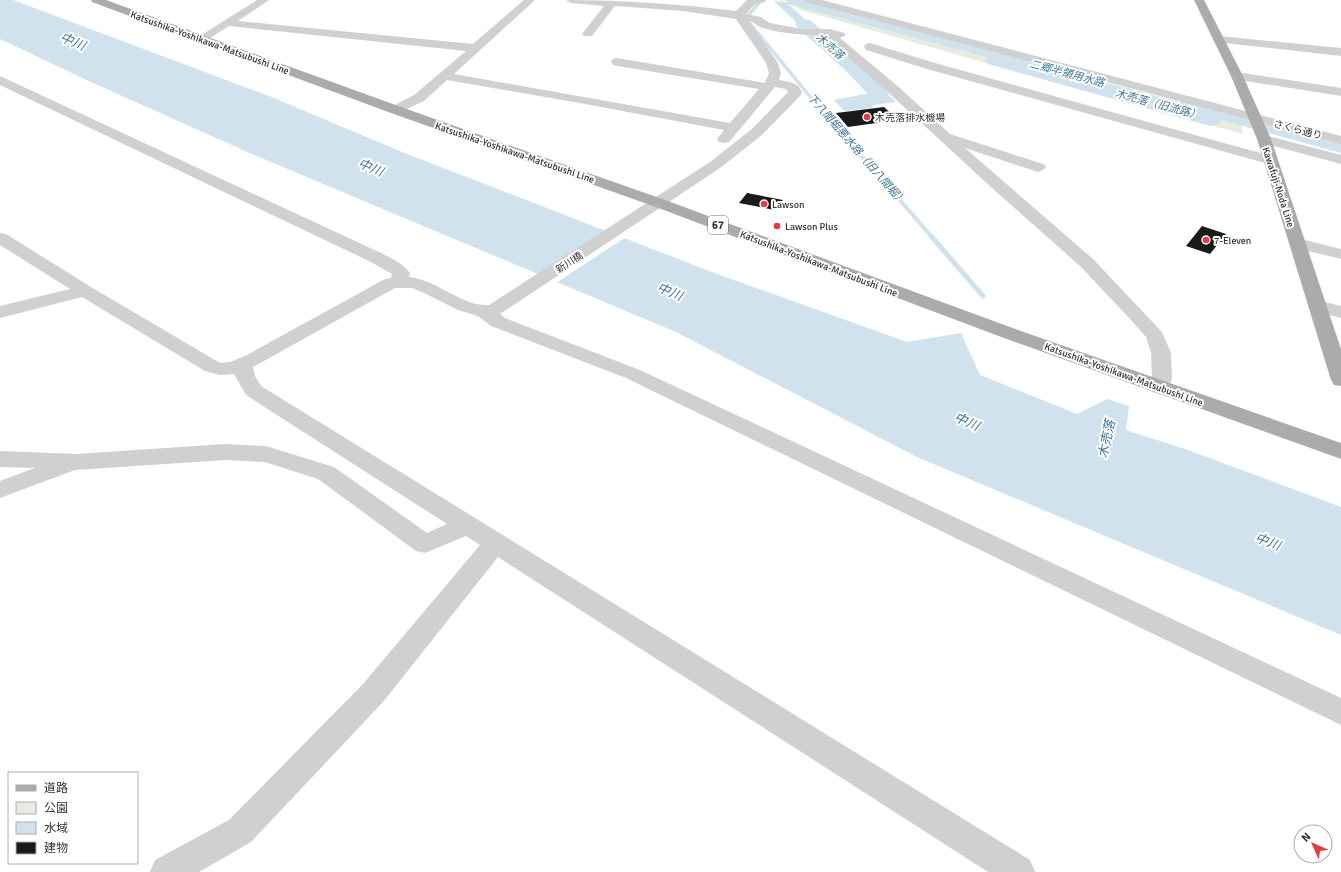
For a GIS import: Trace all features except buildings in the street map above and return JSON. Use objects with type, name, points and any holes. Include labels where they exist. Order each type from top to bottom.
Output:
[{"type":"main road","name":"Kawafuji-Noda Line","points":[[1199,0],[1237,76],[1264,138],[1341,377]]},
{"type":"main road","name":"Katsushika-Yoshikawa-Matsubushi Line","points":[[105,1],[201,39],[659,203],[885,288],[1159,387],[1341,449]]},
{"type":"street","points":[[201,39],[264,0]]},
{"type":"street","points":[[396,110],[418,98],[530,0]]},
{"type":"street","points":[[571,0],[682,8],[739,15],[757,19],[767,26],[803,32],[826,32],[859,47],[1270,160]]},
{"type":"street","points":[[739,15],[751,2],[758,0]]},
{"type":"street","name":"さくら通り","points":[[810,0],[904,30],[1341,140]]},
{"type":"street","points":[[588,34],[612,3]]},
{"type":"street","points":[[722,141],[770,84],[775,73],[772,63],[739,15]]},
{"type":"street","points":[[228,23],[476,48]]},
{"type":"street","points":[[859,47],[884,40]]},
{"type":"street","points":[[1219,40],[1341,52]]},
{"type":"street","points":[[859,47],[896,92],[997,185],[1087,263],[1138,316],[1155,336],[1161,353],[1162,379],[1159,387]]},
{"type":"street","points":[[617,62],[770,84]]},
{"type":"street","points":[[444,76],[585,100],[734,128]]},
{"type":"street","points":[[1237,76],[1341,92]]},
{"type":"street","points":[[0,80],[377,258],[394,267],[401,273],[399,282]]},
{"type":"street","name":"新川橋","points":[[493,309],[659,203],[715,165],[757,132],[795,93],[794,89],[790,86],[770,84]]},
{"type":"street","points":[[943,136],[1038,167]]},
{"type":"street","points":[[1264,138],[1341,160]]},
{"type":"street","points":[[0,238],[84,291],[216,368],[242,365],[390,283],[399,282],[419,284],[461,305],[493,309],[498,322],[633,374],[1341,712]]},
{"type":"street","points":[[1297,244],[1341,254]]},
{"type":"street","points":[[0,312],[84,291]]},
{"type":"street","points":[[1317,306],[1341,312]]},
{"type":"street","points":[[242,365],[245,376],[253,390],[466,526],[1018,872]]},
{"type":"street","points":[[0,459],[76,462],[225,452],[266,454],[326,473],[426,544],[466,526]]},
{"type":"street","points":[[0,490],[76,462]]},
{"type":"street","points":[[166,872],[240,831],[373,693],[495,544]]},
{"type":"green space","points":[[772,0],[790,0],[1241,121],[1243,134],[801,10],[787,1]]},
{"type":"water","name":"中川","points":[[0,0],[13,0],[269,96],[407,154],[717,274],[907,342],[961,333],[980,375],[1077,414],[1107,399],[1129,406],[1126,430],[1188,450],[1341,507],[1341,635],[917,457],[676,332],[259,157],[93,83],[0,39]]},
{"type":"water","points":[[774,1],[786,2],[843,54],[834,58]]},
{"type":"water","points":[[974,47],[1235,117],[1234,119],[972,48]]},
{"type":"water","points":[[851,63],[855,64],[896,102],[874,105],[871,108],[844,111],[834,100],[870,93],[843,67]]},
{"type":"pier","points":[[608,230],[626,237],[556,283],[537,275]]},
{"type":"waterway","name":"下八間堀悪水路（旧八間堀）","points":[[759,0],[759,3],[750,13],[747,20],[817,105]]},
{"type":"waterway","name":"二郷半領用水路","points":[[794,0],[1021,60]]},
{"type":"waterway","name":"木売落","points":[[804,24],[851,65],[879,94]]},
{"type":"waterway","name":"木売落（旧流路）","points":[[995,60],[1211,119]]},
{"type":"waterway","name":"下八間堀悪水路（旧八間堀）","points":[[816,104],[932,237]]},
{"type":"waterway","name":"二郷半領用水路","points":[[1189,105],[1341,146]]},
{"type":"waterway","name":"下八間堀悪水路（旧八間堀）","points":[[931,236],[983,296]]},
{"type":"place","name":"木売落排水機場","points":[[867,117]]},
{"type":"place","name":"Lawson","points":[[764,204]]},
{"type":"place","name":"Lawson Plus","points":[[777,226]]},
{"type":"place","name":"7-Eleven","points":[[1206,240]]}]
